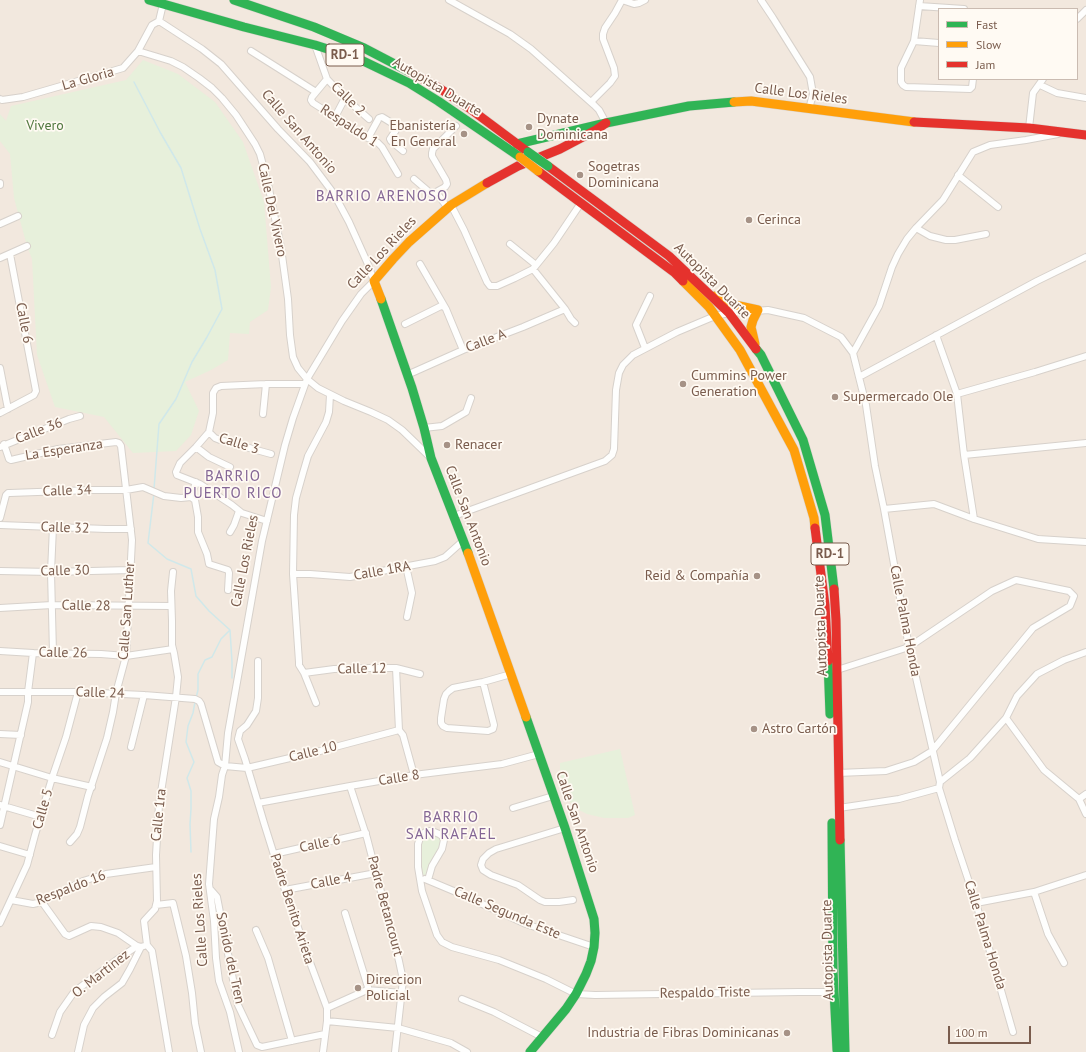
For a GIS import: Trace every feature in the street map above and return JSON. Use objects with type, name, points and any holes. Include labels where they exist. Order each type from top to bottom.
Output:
[{"type":"main road","name":"Autopista Duarte","points":[[150,0],[244,27],[315,45],[359,59],[409,83],[438,100],[522,158],[675,273],[709,307],[740,350],[794,450],[814,518],[821,568],[827,626],[832,808],[833,970],[838,1052]]},
{"type":"main road","name":"Autopista Duarte","points":[[234,0],[314,27],[364,48],[439,88],[470,108],[517,144],[522,158]]},
{"type":"main road","name":"Calle Los Rieles","points":[[517,144],[606,123],[689,106],[752,101],[905,122],[1029,128],[1086,135]]},
{"type":"main road","name":"Calle Los Rieles","points":[[374,281],[409,242],[449,206],[498,176],[522,158],[560,148],[596,130],[606,123]]},
{"type":"main road","name":"Autopista Duarte","points":[[522,158],[548,166],[669,256],[729,313],[761,355],[803,440],[825,515],[832,569],[836,620],[845,1052]]},
{"type":"main road","name":"Calle San Antonio","points":[[374,281],[412,388],[431,458],[464,540],[565,828],[594,919],[594,947],[586,974],[576,994],[566,1009],[530,1052]]},
{"type":"main road","points":[[706,291],[735,305],[758,310],[751,327],[755,347]]},
{"type":"street","points":[[449,0],[510,34],[543,59],[599,110],[606,123]]},
{"type":"street","points":[[591,102],[615,76],[614,68],[603,39],[605,28],[622,0],[634,4],[645,0]]},
{"type":"street","points":[[761,0],[810,77],[813,94],[809,109]]},
{"type":"street","points":[[957,8],[920,3],[914,41],[901,68],[901,82],[906,87],[970,89],[972,87],[973,80]]},
{"type":"street","points":[[159,21],[162,4]]},
{"type":"street","points":[[1078,18],[1086,10]]},
{"type":"street","name":"La Gloria","points":[[0,99],[24,97],[123,68],[138,51],[152,25],[159,21]]},
{"type":"street","name":"Calle San Antonio","points":[[159,21],[202,48],[221,64],[278,129],[310,162],[334,194],[364,255],[374,281]]},
{"type":"street","points":[[914,41],[938,44]]},
{"type":"street","points":[[251,51],[316,92],[327,79],[315,45]]},
{"type":"street","name":"Calle Del Vivero","points":[[138,51],[157,56],[183,67],[212,88],[236,115],[255,144],[260,154],[268,184],[281,248],[288,299],[293,357],[306,381],[330,395],[388,420],[402,430],[431,458]]},
{"type":"street","name":"Calle 2","points":[[327,79],[345,98],[370,119]]},
{"type":"street","points":[[1029,128],[1033,93],[1041,82],[1057,92],[1086,98]]},
{"type":"street","name":"Respaldo 1","points":[[316,92],[311,100],[313,103],[378,143],[398,174]]},
{"type":"street","points":[[335,117],[345,98]]},
{"type":"street","points":[[368,138],[379,118],[382,117],[395,125],[396,130],[390,139],[403,151]]},
{"type":"street","points":[[414,179],[428,192],[436,192],[445,187],[447,184],[446,180],[432,156],[432,153],[433,149],[456,126]]},
{"type":"street","points":[[853,353],[879,306],[892,267],[907,239],[943,200],[974,152],[990,145],[1026,140],[1065,132]]},
{"type":"street","points":[[958,175],[998,207]]},
{"type":"street","points":[[436,192],[449,206],[464,230],[490,286],[497,286],[534,267],[554,243],[581,203]]},
{"type":"street","points":[[0,224],[18,216]]},
{"type":"street","points":[[916,228],[930,236],[946,240],[955,240],[986,234]]},
{"type":"street","points":[[510,244],[534,267],[575,323]]},
{"type":"street","points":[[0,258],[27,246]]},
{"type":"street","name":"Calle 6","points":[[8,409],[36,393],[10,254]]},
{"type":"street","points":[[859,377],[1037,281],[1086,257]]},
{"type":"street","points":[[420,264],[442,300],[463,350]]},
{"type":"street","name":"Calle Los Rieles","points":[[239,1052],[230,1012],[220,981],[216,958],[214,921],[209,884],[214,819],[225,766],[228,732],[262,541],[285,445],[306,381],[346,316],[361,294],[374,281]]},
{"type":"street","points":[[645,348],[636,325],[650,296]]},
{"type":"street","points":[[405,324],[441,306],[444,306]]},
{"type":"street","name":"Calle A","points":[[407,375],[463,350],[565,309]]},
{"type":"street","name":"Calle Palma Honda","points":[[454,516],[605,461],[612,456],[614,449],[616,390],[619,373],[623,365],[633,355],[677,332],[715,316],[729,313],[768,310],[804,318],[841,337],[853,353],[866,406],[875,466],[909,648],[939,785],[976,903],[1013,1032]]},
{"type":"street","points":[[936,335],[957,394],[964,456],[974,519]]},
{"type":"street","points":[[957,394],[1086,356]]},
{"type":"street","points":[[0,368],[8,409],[0,413]]},
{"type":"street","points":[[267,521],[242,513],[196,482],[177,473],[180,463],[209,432],[213,413],[214,389],[221,386],[306,381]]},
{"type":"street","points":[[263,414],[266,384]]},
{"type":"street","points":[[316,703],[304,672],[298,662],[293,574],[294,515],[296,498],[308,456],[326,422],[329,412],[330,395]]},
{"type":"street","points":[[424,428],[442,426],[466,412],[471,398]]},
{"type":"street","name":"Calle 36","points":[[2,445],[80,416]]},
{"type":"street","name":"Calle 3","points":[[209,432],[215,438],[220,440],[271,454]]},
{"type":"street","name":"La Esperanza","points":[[2,445],[9,459],[58,450],[116,442],[119,443]]},
{"type":"street","name":"Calle San Luther","points":[[70,842],[77,834],[80,827],[107,738],[116,693],[126,656],[132,540],[121,446],[119,443]]},
{"type":"street","points":[[964,456],[1086,443]]},
{"type":"street","points":[[196,447],[209,457],[230,467]]},
{"type":"street","points":[[196,482],[191,497],[195,500],[198,517],[198,532],[210,564],[212,566],[228,570],[228,590]]},
{"type":"street","name":"Calle 34","points":[[0,518],[6,495],[8,493],[126,490],[143,487],[164,496],[181,498],[191,497]]},
{"type":"street","points":[[884,509],[934,504],[974,519],[1038,539],[1086,542]]},
{"type":"street","points":[[230,532],[239,511]]},
{"type":"street","name":"Calle 32","points":[[0,525],[131,529]]},
{"type":"street","points":[[53,527],[53,653]]},
{"type":"street","name":"Calle 1RA","points":[[293,574],[350,577],[435,561],[445,557],[464,540]]},
{"type":"street","points":[[406,566],[412,593],[407,617]]},
{"type":"street","name":"Calle 30","points":[[0,571],[52,572],[131,570]]},
{"type":"street","name":"Calle 1ra","points":[[156,905],[156,855],[159,805],[178,676],[172,645],[172,572]]},
{"type":"street","points":[[837,670],[909,648],[992,591],[1016,580],[1068,591],[1074,596],[1070,606],[1033,628],[932,751],[914,762],[886,771],[838,773]]},
{"type":"street","name":"Calle 28","points":[[0,608],[52,605],[171,606]]},
{"type":"street","name":"Calle 26","points":[[0,651],[126,656],[173,649]]},
{"type":"street","points":[[839,808],[899,799],[939,785],[970,758],[1006,718],[1017,696],[1037,674],[1064,660],[1086,652]]},
{"type":"street","points":[[0,825],[2,806],[14,766],[28,702],[33,653]]},
{"type":"street","name":"Padre Benito Arieta","points":[[258,661],[258,698],[256,711],[247,725],[240,731],[238,739],[285,890],[327,1008],[323,1052]]},
{"type":"street","points":[[396,668],[399,730],[403,735],[414,775]]},
{"type":"street","name":"Calle 12","points":[[304,672],[334,669],[396,668],[420,674]]},
{"type":"street","points":[[483,682],[494,725],[492,729],[488,731],[447,728],[443,726],[441,723],[441,718],[444,699],[449,691],[454,688],[511,674]]},
{"type":"street","name":"Calle 24","points":[[0,692],[116,693],[195,699],[202,704],[218,762],[225,766]]},
{"type":"street","name":"Calle 5","points":[[0,923],[27,865],[52,778],[66,737],[78,692]]},
{"type":"street","points":[[131,747],[144,695]]},
{"type":"street","points":[[1006,718],[1044,770],[1079,799],[1086,814]]},
{"type":"street","name":"Calle 10","points":[[225,766],[247,768],[320,751],[399,730]]},
{"type":"street","points":[[0,734],[21,735]]},
{"type":"street","name":"Calle 8","points":[[258,803],[414,775],[502,764],[539,754]]},
{"type":"street","points":[[0,762],[52,778],[92,787]]},
{"type":"street","name":"Padre Betancourt","points":[[350,786],[366,833],[403,980],[395,1052]]},
{"type":"street","points":[[1079,799],[1086,794]]},
{"type":"street","points":[[513,808],[553,796]]},
{"type":"street","points":[[2,806],[41,817]]},
{"type":"street","points":[[565,828],[496,849],[489,853],[480,865],[483,870],[518,885],[545,902],[573,900]]},
{"type":"street","points":[[428,880],[432,866],[444,844],[442,836],[432,831],[424,832],[420,838],[418,844],[418,867],[422,891],[437,935],[442,942],[499,960],[576,994]]},
{"type":"street","name":"Calle 6","points":[[274,854],[366,833]]},
{"type":"street","points":[[0,846],[30,855]]},
{"type":"street","name":"Respaldo 16","points":[[11,900],[33,904],[42,902],[83,881],[106,874],[156,867]]},
{"type":"street","name":"Calle 4","points":[[285,890],[376,873]]},
{"type":"street","points":[[976,903],[1034,892],[1086,875]]},
{"type":"street","name":"Calle Segunda Este","points":[[419,877],[526,924],[594,947]]},
{"type":"street","name":"Sonido del Tren","points":[[210,889],[217,897],[238,1005],[256,1045],[262,1047],[292,1041]]},
{"type":"street","points":[[1034,892],[1048,934],[1064,963]]},
{"type":"street","points":[[42,902],[65,934],[69,936],[92,926],[101,927],[118,933],[152,951],[170,1052]]},
{"type":"street","points":[[78,1052],[84,1025],[93,1008],[122,982],[142,946],[144,921],[155,909],[156,905],[172,903],[186,956],[195,1023],[201,1052]]},
{"type":"street","points":[[345,913],[368,987],[367,990]]},
{"type":"street","points":[[256,930],[268,958],[292,1041],[325,1034]]},
{"type":"street","name":"O. Martinez","points":[[52,1035],[60,1012],[74,992],[118,959],[142,946]]},
{"type":"street","points":[[327,1008],[367,990],[402,993]]},
{"type":"street","name":"Respaldo Triste","points":[[576,994],[834,992]]},
{"type":"street","points":[[462,999],[494,1012],[542,1037]]},
{"type":"street","points":[[327,1021],[398,1028],[451,1043],[467,1052]]},
{"type":"shaded area","points":[[0,0],[1086,0],[1086,1052],[0,1052]]},
{"type":"green space","name":"Vivero","points":[[143,60],[178,74],[215,102],[243,142],[264,202],[271,287],[268,310],[250,322],[249,334],[230,333],[228,360],[185,382],[199,411],[191,435],[176,451],[133,453],[104,417],[55,407],[37,355],[32,259],[14,198],[10,154],[0,141],[0,114],[6,121],[11,106],[126,80]]},
{"type":"green space","points":[[620,749],[635,815],[628,818],[604,818],[587,814],[573,807],[565,792],[560,773],[560,763]]},
{"type":"green space","points":[[425,834],[438,835],[443,845],[426,876],[421,874],[420,854],[421,839]]},
{"type":"waterway","points":[[134,82],[181,168],[200,229],[215,270],[222,309],[192,362],[176,399],[159,424],[154,489]]},
{"type":"waterway","points":[[154,493],[148,543],[167,559],[191,569],[196,596],[209,611],[230,630],[232,678]]},
{"type":"waterway","points":[[196,698],[198,690],[198,674],[205,660],[212,657],[221,639],[230,630]]},
{"type":"waterway","points":[[191,852],[191,791],[187,778],[194,762],[186,742],[188,726],[195,702]]},
{"type":"traffic: fast","points":[[149,0],[244,27],[315,45],[359,59],[409,83],[520,157]]},
{"type":"traffic: fast","points":[[234,0],[314,27],[364,48],[410,72]]},
{"type":"traffic: fast","points":[[517,144],[606,123],[689,106],[734,102]]},
{"type":"traffic: fast","points":[[528,152],[548,166]]},
{"type":"traffic: fast","points":[[381,299],[412,388],[431,458],[468,553]]},
{"type":"traffic: fast","points":[[756,349],[761,355],[803,440],[825,515],[834,589]]},
{"type":"traffic: fast","points":[[828,661],[830,714]]},
{"type":"traffic: fast","points":[[526,717],[565,828],[594,919],[595,933],[591,961],[576,994],[566,1009],[530,1052]]},
{"type":"traffic: fast","points":[[832,823],[833,970],[837,1050]]},
{"type":"traffic: fast","points":[[840,840],[845,1052]]},
{"type":"traffic: slow","points":[[734,102],[751,101],[914,122]]},
{"type":"traffic: slow","points":[[520,157],[538,171]]},
{"type":"traffic: slow","points":[[381,299],[374,281],[393,259],[409,242],[451,205],[487,183]]},
{"type":"traffic: slow","points":[[683,281],[709,307],[740,350],[794,450],[814,518],[815,528]]},
{"type":"traffic: slow","points":[[715,296],[735,305],[758,310],[751,327],[755,344]]},
{"type":"traffic: slow","points":[[468,553],[526,717]]},
{"type":"traffic: jam","points":[[410,72],[439,88],[469,108],[528,152]]},
{"type":"traffic: jam","points":[[914,122],[1029,128],[1086,135]]},
{"type":"traffic: jam","points":[[487,183],[518,166],[560,149],[606,123]]},
{"type":"traffic: jam","points":[[548,166],[669,256],[729,313],[756,349]]},
{"type":"traffic: jam","points":[[538,171],[675,273],[683,281]]},
{"type":"traffic: jam","points":[[815,528],[825,605],[828,661]]},
{"type":"traffic: jam","points":[[834,589],[836,620],[840,840]]},
{"type":"place","name":"Dynate Dominicana","points":[[529,127]]},
{"type":"place","name":"Ebanistería En General","points":[[464,134]]},
{"type":"place","name":"Sogetras Dominicana","points":[[580,175]]},
{"type":"place","name":"Cerinca","points":[[749,220]]},
{"type":"place","name":"Cummins Power Generation","points":[[683,384]]},
{"type":"place","name":"Supermercado Ole","points":[[835,397]]},
{"type":"place","name":"Renacer","points":[[447,445]]},
{"type":"place","name":"Reid & Compañía","points":[[757,576]]},
{"type":"place","name":"Astro Cartón","points":[[754,729]]},
{"type":"place","name":"Direccion Policial","points":[[358,988]]},
{"type":"place","name":"Industria de Fibras Dominicanas","points":[[787,1033]]},
{"type":"district","name":"BARRIO ARENOSO","points":[[382,197]]},
{"type":"district","name":"BARRIO PUERTO RICO","points":[[233,486]]},
{"type":"district","name":"BARRIO SAN RAFAEL","points":[[451,826]]}]
